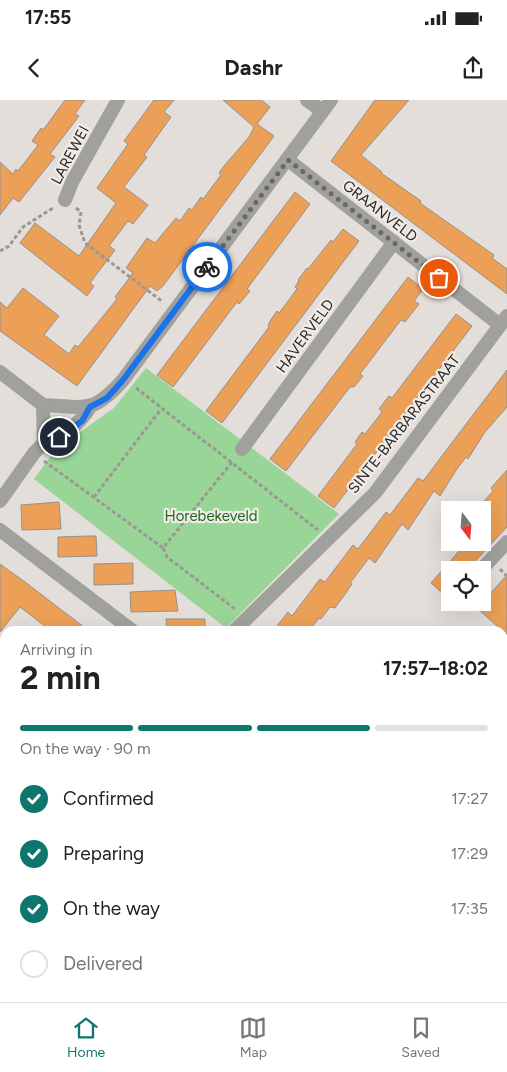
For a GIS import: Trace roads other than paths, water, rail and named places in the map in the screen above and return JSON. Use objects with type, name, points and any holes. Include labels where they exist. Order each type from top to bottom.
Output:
[{"type":"street","name":"LAREWEI","points":[[65,200],[72,182],[118,100]]},
{"type":"street","points":[[307,100],[322,112]]},
{"type":"street","points":[[0,372],[43,405],[90,407],[107,398],[123,380],[331,100]]},
{"type":"street","name":"GRAANVELD","points":[[288,160],[394,242],[503,321]]},
{"type":"street","name":"HAVERVELD","points":[[242,449],[394,242]]},
{"type":"street","name":"SINTE-BARBARASTRAAT","points":[[239,626],[375,493],[503,321]]},
{"type":"street","points":[[43,405],[44,443]]},
{"type":"street","points":[[0,501],[34,453],[44,443],[60,436],[82,421],[90,407]]},
{"type":"street","points":[[0,530],[126,626]]},
{"type":"street","points":[[489,561],[507,542]]},
{"type":"park label","name":"Horebekeveld","points":[[211,516]]}]
